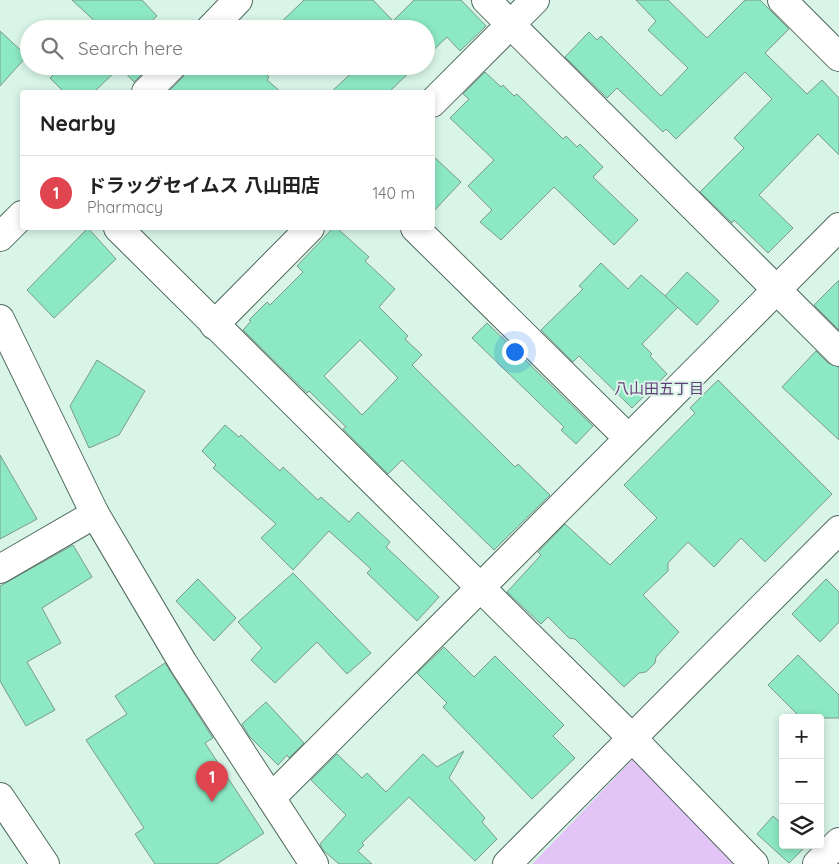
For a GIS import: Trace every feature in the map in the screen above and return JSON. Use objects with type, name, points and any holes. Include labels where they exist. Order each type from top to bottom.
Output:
[{"type":"street","points":[[219,20],[238,0]]},
{"type":"street","points":[[486,0],[839,352]]},
{"type":"street","points":[[435,100],[535,0]]},
{"type":"street","points":[[782,0],[839,57]]},
{"type":"street","points":[[148,90],[163,75]]},
{"type":"street","points":[[0,237],[20,217]]},
{"type":"street","points":[[271,798],[839,227]]},
{"type":"street","points":[[120,230],[631,737],[754,864]]},
{"type":"street","points":[[214,325],[308,230]]},
{"type":"street","points":[[417,230],[628,438]]},
{"type":"street","points":[[0,319],[95,514],[183,663],[314,864]]},
{"type":"street","points":[[0,570],[95,514]]},
{"type":"street","points":[[507,864],[631,737],[839,530]]},
{"type":"street","points":[[0,797],[45,864]]},
{"type":"street","points":[[817,864],[839,842]]},
{"type":"shaded area","points":[[636,756],[741,864],[532,864]]},
{"type":"building","points":[[72,0],[142,0],[157,16],[153,20],[93,20]]},
{"type":"building","points":[[304,0],[373,0],[392,20],[283,20]]},
{"type":"building","points":[[414,0],[461,0],[486,26],[460,51],[447,37],[435,48],[435,20],[394,20]]},
{"type":"building","points":[[636,0],[668,0],[707,38],[745,0],[760,0],[789,29],[765,53],[807,94],[822,80],[839,98],[839,155],[818,134],[759,195],[793,228],[768,253],[734,220],[732,223],[700,192],[744,148],[734,138],[772,99],[745,72],[676,139],[666,129],[663,132],[617,88],[607,98],[565,57],[589,32],[597,40],[601,36],[661,96],[688,68],[648,30],[656,21]]},
{"type":"building","points":[[0,31],[20,50],[20,64],[0,86]]},
{"type":"building","points":[[485,72],[514,96],[517,94],[563,139],[566,136],[577,147],[580,144],[603,167],[593,177],[638,220],[614,245],[554,187],[501,240],[480,222],[492,210],[468,186],[494,160],[450,118],[469,99],[463,94]]},
{"type":"building","points":[[53,75],[112,75],[96,90],[62,90],[50,78]]},
{"type":"building","points":[[127,75],[141,75],[134,82]]},
{"type":"building","points":[[184,75],[267,75],[269,77],[267,80],[279,90],[170,90]]},
{"type":"building","points":[[349,75],[407,75],[391,90],[333,90]]},
{"type":"building","points":[[435,158],[461,182],[435,210]]},
{"type":"building","points":[[86,230],[90,230],[116,259],[54,318],[27,290]]},
{"type":"building","points":[[331,230],[339,230],[369,257],[365,261],[395,289],[379,307],[408,336],[405,339],[422,355],[412,365],[515,467],[518,464],[550,495],[494,550],[402,460],[388,474],[343,429],[346,427],[309,391],[307,393],[243,330],[251,321],[249,320],[267,302],[270,305],[303,272],[297,266]],"holes":[[[360,340],[398,378],[362,415],[324,376]]]},
{"type":"building","points":[[601,263],[628,289],[641,275],[678,307],[642,344],[652,354],[650,356],[667,374],[632,408],[579,356],[573,362],[541,330],[583,289],[579,286]]},
{"type":"building","points":[[687,272],[719,301],[697,325],[665,296]]},
{"type":"building","points":[[839,280],[839,330],[814,305]]},
{"type":"building","points":[[487,323],[593,426],[576,444],[561,430],[564,427],[472,338]]},
{"type":"building","points":[[816,351],[828,363],[839,367],[839,440],[782,387]]},
{"type":"building","points":[[97,360],[145,391],[119,435],[89,448],[70,406]]},
{"type":"building","points":[[718,380],[832,494],[765,562],[741,538],[714,567],[688,542],[668,563],[668,571],[643,595],[679,632],[656,657],[655,663],[646,672],[639,673],[624,687],[575,639],[569,638],[548,617],[541,624],[507,592],[541,555],[538,552],[565,524],[610,565],[657,518],[624,485],[695,413],[690,408]]},
{"type":"building","points":[[225,425],[239,437],[241,435],[280,471],[283,467],[318,500],[321,497],[349,522],[358,512],[390,542],[386,547],[439,597],[417,621],[367,573],[371,569],[329,531],[293,570],[261,538],[276,524],[213,468],[216,465],[202,451]]},
{"type":"building","points":[[0,455],[37,519],[0,539]]},
{"type":"building","points":[[73,545],[92,577],[42,608],[61,643],[27,662],[55,710],[26,726],[0,681],[0,586]]},
{"type":"building","points":[[293,573],[371,653],[347,674],[317,642],[275,683],[251,660],[262,648],[238,622]]},
{"type":"building","points":[[198,579],[236,618],[214,641],[176,601]]},
{"type":"building","points":[[826,579],[839,592],[839,622],[820,642],[792,614]]},
{"type":"building","points":[[444,647],[474,677],[495,656],[564,725],[553,736],[575,758],[532,799],[443,707],[447,703],[417,673]]},
{"type":"building","points":[[798,655],[839,695],[839,718],[824,718],[824,714],[797,714],[768,685]]},
{"type":"building","points":[[165,663],[213,738],[205,743],[264,833],[217,864],[155,864],[135,834],[144,828],[86,740],[127,714],[115,696]]},
{"type":"building","points":[[266,702],[304,743],[289,758],[287,755],[278,765],[249,736],[242,724]]},
{"type":"building","points":[[464,751],[449,778],[485,818],[482,822],[497,839],[475,861],[409,797],[362,843],[364,845],[358,851],[372,864],[339,864],[323,850],[320,844],[346,815],[311,780],[337,754],[362,778],[367,773],[386,792],[423,754],[437,767]]},
{"type":"building","points":[[773,816],[779,821],[779,849],[803,849],[789,863],[757,834]]},
{"type":"place","name":"ドラッグセイムス 八山田店","points":[[212,802]]},
{"type":"district","name":"八山田五丁目","points":[[659,389]]}]
